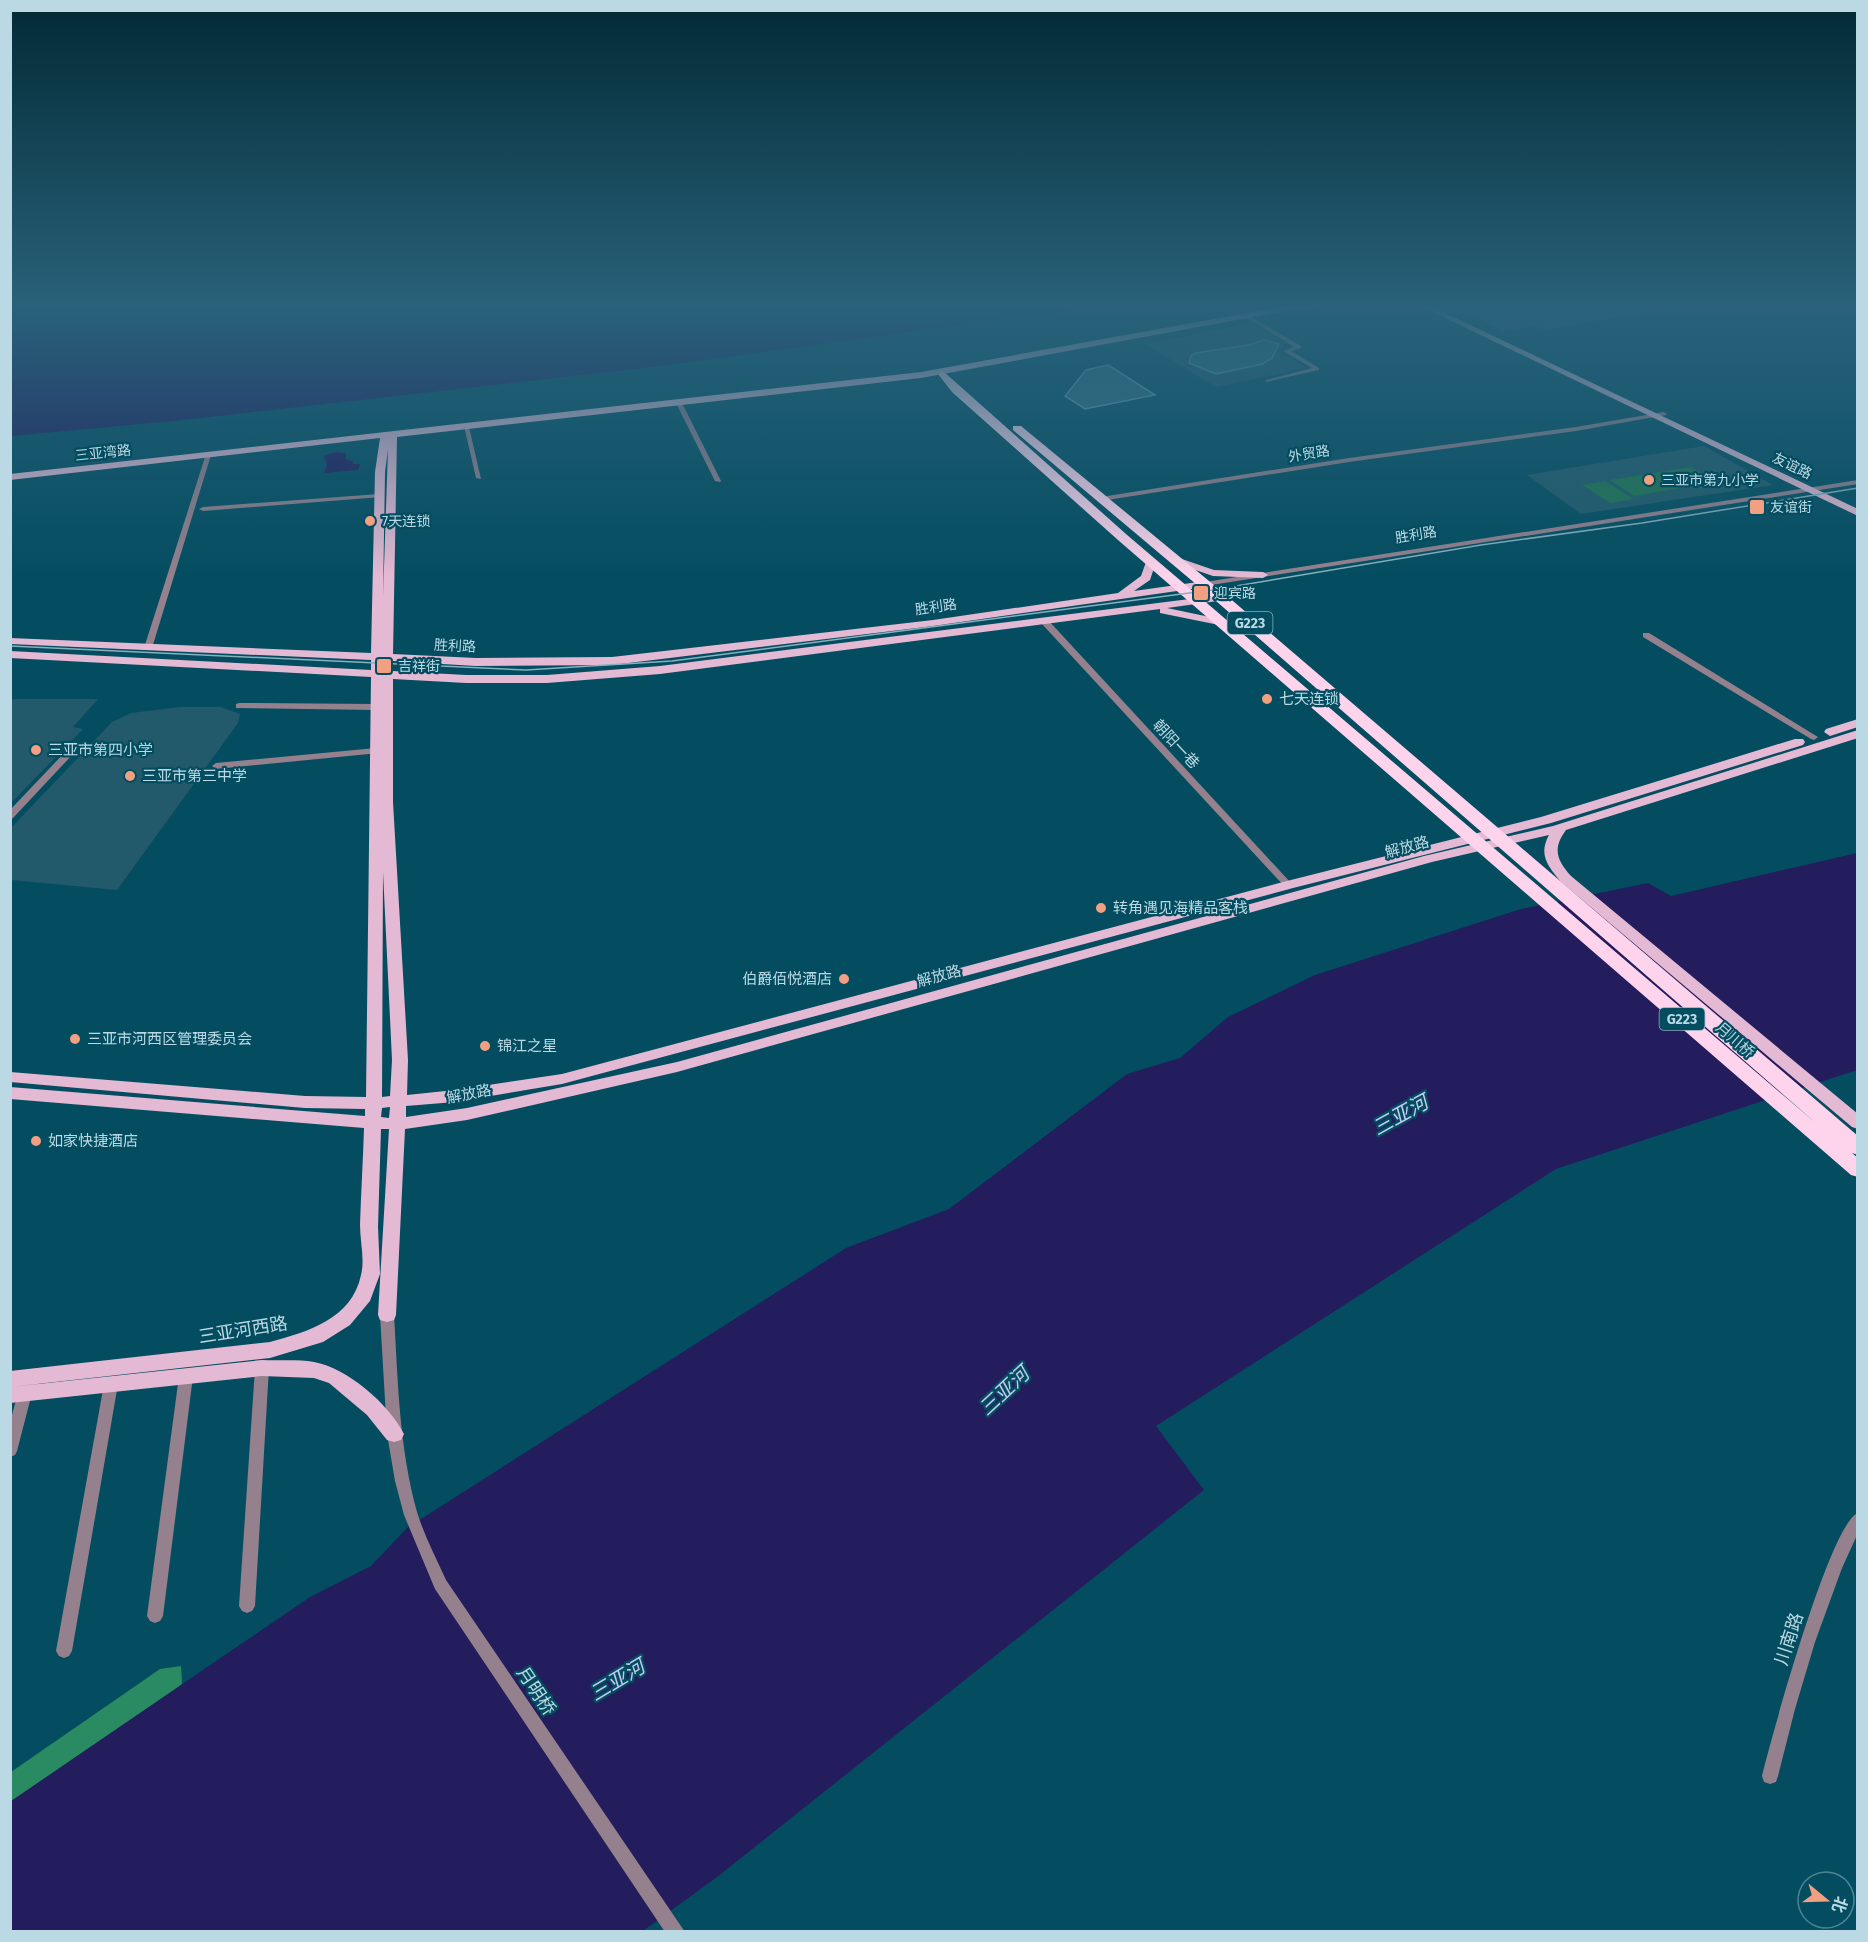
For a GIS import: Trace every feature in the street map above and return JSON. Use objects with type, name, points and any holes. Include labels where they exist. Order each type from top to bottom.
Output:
[{"type":"highway","name":"G223","points":[[962,396],[1151,562],[1477,842]]},
{"type":"highway","name":"G223","points":[[979,396],[1205,584],[1499,837],[1558,880]]},
{"type":"highway","name":"月川桥","points":[[1477,842],[1527,887],[1849,1148]]},
{"type":"highway","name":"月川桥","points":[[1558,880],[1849,1148]]},
{"type":"highway","name":"G223","points":[[1849,1148],[1857,1170]]},
{"type":"main road","name":"三亚湾路","points":[[10,477],[744,396]]},
{"type":"main road","name":"友谊路","points":[[1618,396],[1857,505]]},
{"type":"main road","name":"友谊路","points":[[1620,396],[1857,513]]},
{"type":"main road","points":[[387,1314],[392,1258],[400,1060],[386,802],[382,675],[380,472],[389,436]]},
{"type":"main road","points":[[382,657],[389,436]]},
{"type":"main road","points":[[1176,560],[1192,568],[1213,573],[1263,575]]},
{"type":"main road","points":[[1114,597],[1146,578],[1151,562]]},
{"type":"main road","name":"胜利路","points":[[10,641],[510,663],[612,661],[933,623],[1205,584]]},
{"type":"main road","name":"胜利路","points":[[10,654],[503,680],[620,674],[1221,598]]},
{"type":"main road","points":[[1134,610],[1178,613],[1224,623]]},
{"type":"main road","points":[[372,1122],[375,1064],[376,707],[382,675]]},
{"type":"main road","name":"解放路","points":[[1499,837],[1857,723]]},
{"type":"main road","name":"解放路","points":[[10,1077],[305,1102],[399,1101],[455,1096],[562,1079],[1288,885],[1499,837],[1562,828],[1857,734]]},
{"type":"main road","points":[[1562,828],[1549,848],[1550,859],[1558,880],[1857,1123]]},
{"type":"main road","name":"解放路","points":[[10,1093],[398,1124],[467,1114],[677,1067],[1477,842]]},
{"type":"main road","name":"三亚河西路","points":[[10,1379],[270,1350],[316,1337],[343,1320],[363,1296],[371,1274],[369,1227],[373,1153],[372,1122]]},
{"type":"main road","points":[[17,1394],[261,1368],[314,1370],[336,1377],[374,1409],[394,1434]]},
{"type":"street","points":[[679,403],[718,481]]},
{"type":"street","name":"外贸路","points":[[1101,499],[1660,415]]},
{"type":"street","points":[[466,427],[479,478]]},
{"type":"street","points":[[148,648],[208,456]]},
{"type":"street","name":"胜利路","points":[[1205,584],[1857,482]]},
{"type":"street","points":[[203,509],[380,496]]},
{"type":"street","name":"朝阳一巷","points":[[1045,622],[1288,885]]},
{"type":"street","points":[[1646,635],[1814,737]]},
{"type":"street","points":[[239,706],[376,707]]},
{"type":"street","points":[[216,766],[376,751]]},
{"type":"street","points":[[10,816],[70,752]]},
{"type":"street","name":"月明桥","points":[[387,1314],[397,1456],[411,1515],[440,1584],[676,1932]]},
{"type":"street","points":[[247,1606],[261,1368]]},
{"type":"street","points":[[155,1616],[186,1376]]},
{"type":"street","points":[[64,1651],[111,1384]]},
{"type":"street","points":[[10,1451],[17,1394]]},
{"type":"street","name":"川南路","points":[[1770,1776],[1780,1731],[1811,1630],[1844,1540],[1857,1519]]},
{"type":"shaded area","name":"三亚市第九小学","points":[[1704,446],[1773,485],[1581,514],[1527,475]]},
{"type":"shaded area","name":"三亚市第四小学","points":[[11,699],[98,699],[73,727],[83,729],[11,803]]},
{"type":"shaded area","name":"三亚市第三中学","points":[[180,707],[221,707],[240,714],[238,723],[117,890],[11,880],[11,828],[112,722],[131,713]]},
{"type":"green space","points":[[1691,467],[1717,482],[1634,496],[1610,480]]},
{"type":"green space","points":[[1605,481],[1634,499],[1610,503],[1582,485]]},
{"type":"green space","points":[[181,1666],[182,1684],[11,1819],[11,1772],[160,1669]]},
{"type":"water","points":[[11,396],[399,396],[174,421],[11,436]]},
{"type":"water","points":[[336,452],[346,453],[346,459],[354,462],[352,464],[360,464],[358,470],[324,473],[327,465],[324,456]]},
{"type":"water","name":"三亚河","points":[[1857,853],[1857,1070],[1556,1169],[1156,1426],[1204,1490],[717,1877],[643,1931],[11,1932],[11,1801],[310,1597],[371,1566],[407,1528],[846,1248],[949,1209],[1127,1074],[1180,1058],[1228,1017],[1315,975],[1521,909],[1648,883],[1671,896]]},
{"type":"building","points":[[1065,396],[1152,396],[1085,409]]},
{"type":"tram line","points":[[10,646],[526,670],[672,661],[1212,590],[1481,545],[1642,523],[1858,488]]},
{"type":"place","name":"三亚市第九小学","points":[[1649,480]]},
{"type":"place","name":"友谊街","points":[[1757,507]]},
{"type":"place","name":"7天连锁","points":[[370,521]]},
{"type":"place","name":"迎宾路","points":[[1201,593]]},
{"type":"place","name":"吉祥街","points":[[384,666]]},
{"type":"place","name":"七天连锁","points":[[1267,699]]},
{"type":"place","name":"三亚市第四小学","points":[[36,750]]},
{"type":"place","name":"三亚市第三中学","points":[[130,776]]},
{"type":"place","name":"转角遇见海精品客栈","points":[[1101,908]]},
{"type":"place","name":"伯爵佰悦酒店","points":[[844,979]]},
{"type":"place","name":"三亚市河西区管理委员会","points":[[75,1039]]},
{"type":"place","name":"锦江之星","points":[[485,1046]]},
{"type":"place","name":"如家快捷酒店","points":[[36,1141]]}]
